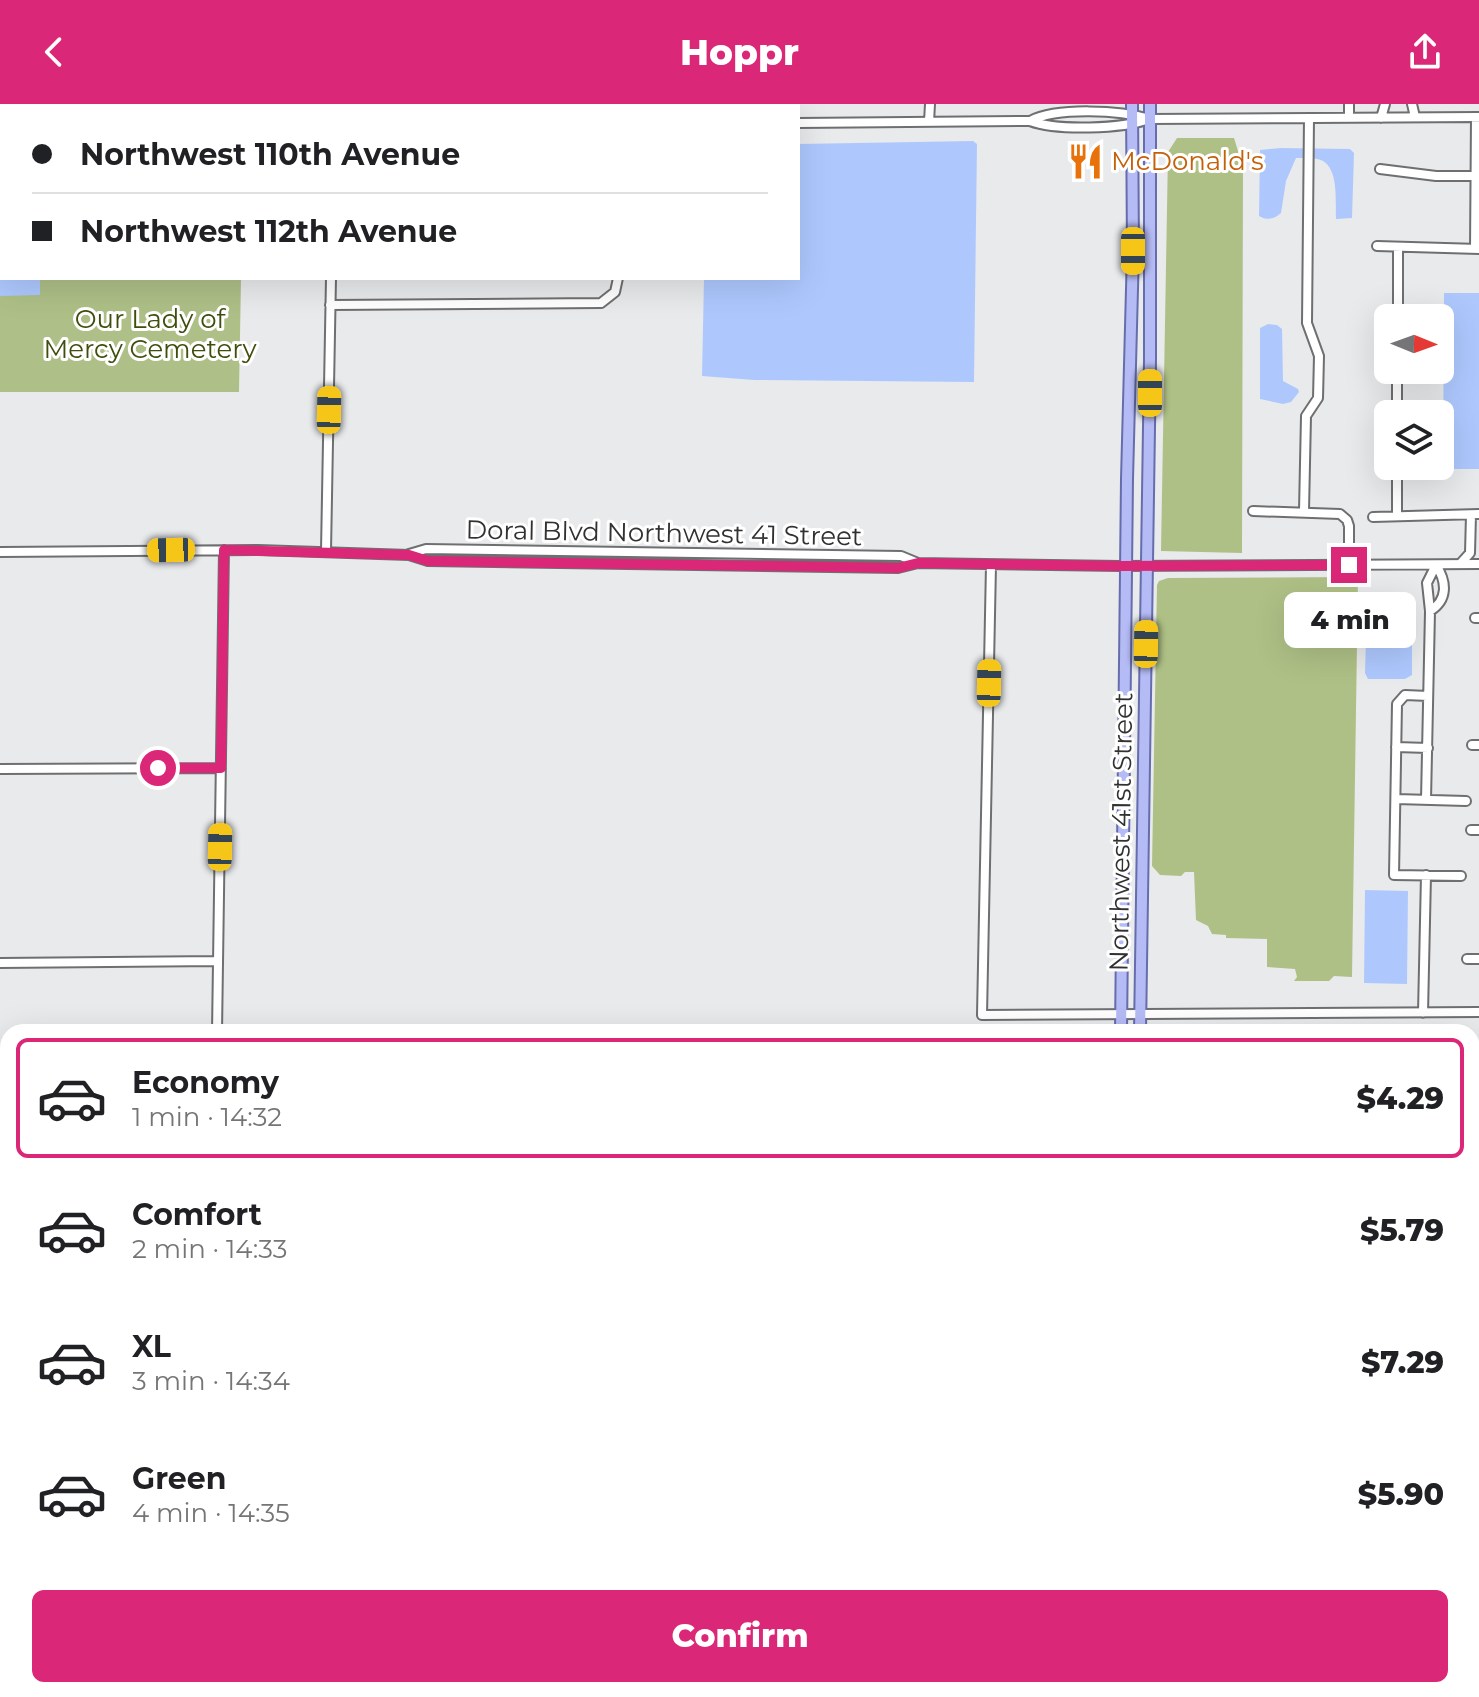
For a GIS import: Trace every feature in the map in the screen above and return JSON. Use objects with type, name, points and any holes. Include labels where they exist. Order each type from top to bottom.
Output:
[{"type":"main road","name":"Northwest 41st Street","points":[[1140,1024],[1150,104]]},
{"type":"main road","name":"Northwest 41st Street","points":[[1121,1024],[1133,251],[1132,114]]},
{"type":"main road","points":[[1133,251],[1150,272]]},
{"type":"street","points":[[929,122],[930,104]]},
{"type":"street","points":[[1349,104],[1349,118]]},
{"type":"street","points":[[1381,118],[1385,104]]},
{"type":"street","points":[[1410,105],[1415,117]]},
{"type":"street","points":[[800,123],[1030,121],[1045,126],[1132,114],[1150,119],[1478,117],[1477,249],[1377,246]]},
{"type":"street","points":[[1304,511],[1306,416],[1318,398],[1319,356],[1307,323],[1309,118]]},
{"type":"street","points":[[1380,169],[1436,176],[1478,176]]},
{"type":"street","points":[[1398,247],[1398,304]]},
{"type":"street","points":[[326,551],[331,280]]},
{"type":"street","points":[[330,305],[595,303],[613,295],[617,280]]},
{"type":"street","points":[[1397,480],[1397,515]]},
{"type":"street","points":[[1253,511],[1334,512],[1346,518],[1349,526],[1349,565]]},
{"type":"street","points":[[1373,517],[1475,514],[1470,553],[1460,564]]},
{"type":"street","name":"Doral Blvd Northwest 41 Street","points":[[0,552],[224,550],[409,555],[426,549],[901,556],[918,563],[991,565],[1479,564]]},
{"type":"street","points":[[217,1024],[224,550]]},
{"type":"street","points":[[991,565],[982,1015],[1479,1012]]},
{"type":"street","points":[[1436,565],[1443,575],[1443,593],[1441,604],[1430,607],[1427,583],[1436,565]]},
{"type":"street","points":[[1426,800],[1432,593],[1432,583],[1429,581]]},
{"type":"street","points":[[1432,593],[1443,593]]},
{"type":"street","points":[[1428,696],[1408,695],[1397,704],[1394,875],[1461,876]]},
{"type":"street","points":[[1396,747],[1428,748]]},
{"type":"street","points":[[0,769],[221,768]]},
{"type":"street","points":[[1396,799],[1466,801]]},
{"type":"street","points":[[1423,1013],[1426,875]]},
{"type":"street","points":[[1467,959],[1479,959]]},
{"type":"street","points":[[0,963],[218,961]]},
{"type":"green space","points":[[1177,138],[1234,138],[1243,167],[1242,553],[1161,551],[1168,152]]},
{"type":"green space","name":"Our Lady of Mercy Cemetery","points":[[0,280],[241,280],[239,392],[0,392]]},
{"type":"green space","points":[[1358,577],[1352,977],[1334,976],[1329,981],[1294,981],[1297,977],[1295,969],[1267,967],[1267,939],[1226,938],[1226,935],[1212,934],[1208,926],[1196,920],[1194,872],[1185,872],[1181,876],[1160,875],[1152,866],[1157,585],[1168,578]]},
{"type":"water","points":[[973,141],[977,144],[974,382],[754,380],[702,376],[704,280],[800,280],[800,144]]},
{"type":"water","points":[[1350,149],[1354,153],[1352,218],[1336,219],[1336,193],[1330,168],[1324,162],[1309,158],[1296,158],[1286,181],[1281,213],[1271,219],[1259,216],[1260,150]]},
{"type":"water","points":[[0,280],[40,280],[40,295],[0,296]]},
{"type":"water","points":[[1444,293],[1479,293],[1479,469],[1454,469],[1454,400],[1443,400],[1443,384],[1454,384],[1454,304],[1444,304]]},
{"type":"water","points":[[1268,324],[1282,329],[1283,381],[1299,392],[1291,402],[1283,404],[1260,399],[1260,328]]},
{"type":"water","points":[[1389,594],[1406,595],[1412,601],[1412,675],[1405,679],[1368,679],[1365,673],[1367,604],[1372,598]]},
{"type":"water","points":[[1365,890],[1408,891],[1407,984],[1364,983]]},
{"type":"place","name":"McDonald's","points":[[1085,161]]},
{"type":"route","points":[[158,768],[221,768],[224,550],[409,555],[428,561],[898,568],[918,563],[1349,565]]}]
